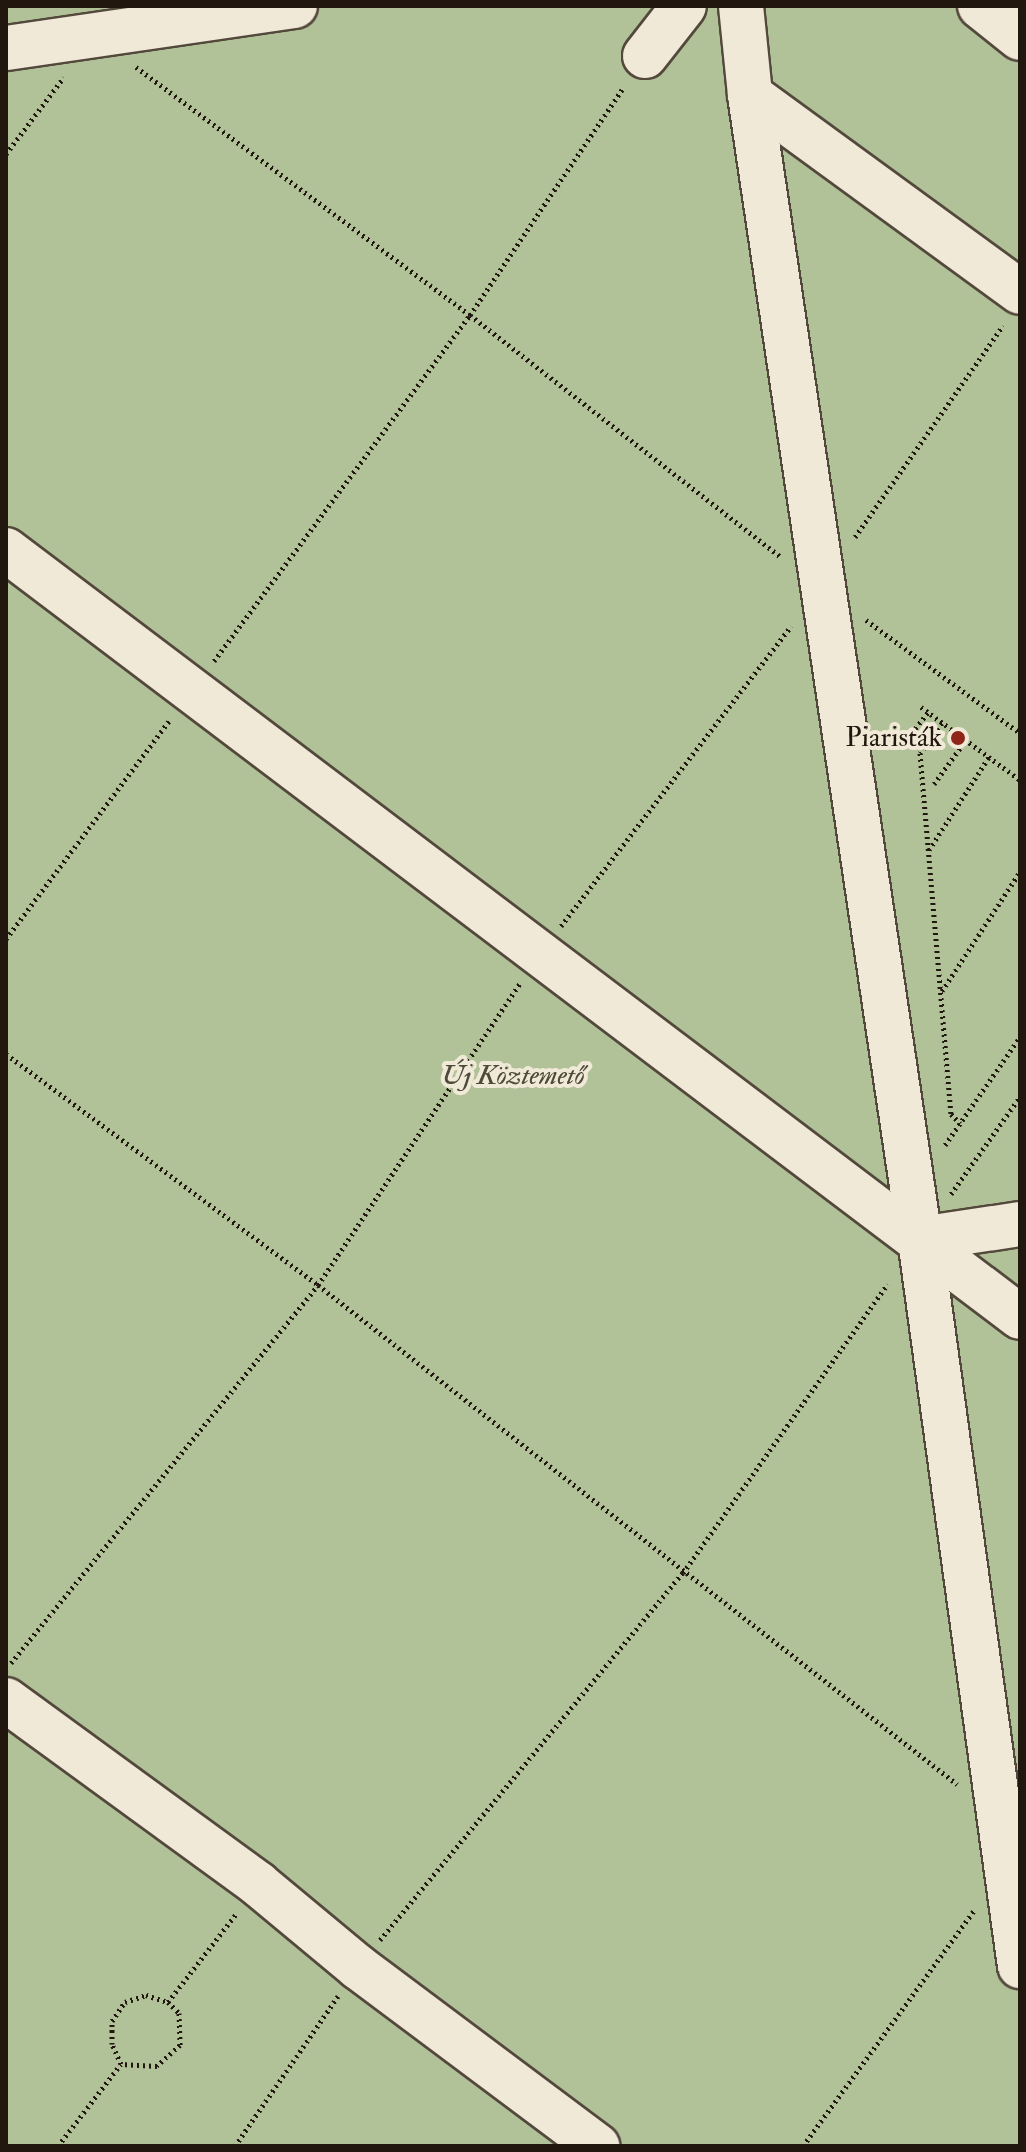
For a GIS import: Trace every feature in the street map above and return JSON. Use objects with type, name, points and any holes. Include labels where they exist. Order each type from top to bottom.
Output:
[{"type":"lane","points":[[6,48],[295,6]]},
{"type":"lane","points":[[645,56],[684,6]]},
{"type":"lane","points":[[741,6],[750,95],[920,1239],[1020,1966]]},
{"type":"lane","points":[[980,6],[1020,38]]},
{"type":"lane","points":[[750,95],[1016,304]]},
{"type":"lane","points":[[6,550],[542,951],[1020,1317]]},
{"type":"lane","points":[[920,1239],[1020,1224]]},
{"type":"lane","points":[[6,1700],[258,1884],[358,1967],[597,2146]]},
{"type":"path","points":[[95,37],[470,315],[821,587],[1020,733]]},
{"type":"path","points":[[6,939],[470,315],[645,56]]},
{"type":"path","points":[[6,1669],[318,1285],[542,951],[821,587],[1016,304]]},
{"type":"path","points":[[921,707],[1020,780]]},
{"type":"path","points":[[845,747],[908,738],[928,712]]},
{"type":"path","points":[[942,723],[920,753],[951,1114],[960,1123]]},
{"type":"path","points":[[934,784],[966,740]]},
{"type":"path","points":[[928,850],[989,757]]},
{"type":"path","points":[[940,993],[1020,872]]},
{"type":"path","points":[[908,1162],[940,1152],[1020,1037]]},
{"type":"path","points":[[6,1054],[318,1285],[683,1573],[1000,1817]]},
{"type":"path","points":[[235,2146],[358,1967],[683,1573],[1020,1097]]},
{"type":"path","points":[[803,2146],[1007,1866]]},
{"type":"path","points":[[168,2002],[258,1884]]},
{"type":"path","points":[[146,1995],[168,2002],[183,2029],[171,2058],[157,2066],[121,2064],[112,2044],[112,2021],[125,2002],[146,1995]]},
{"type":"path","points":[[58,2146],[121,2064]]},
{"type":"green space","name":"Új Köztemető","points":[[6,6],[1020,6],[1020,2146],[6,2146]]},
{"type":"place","name":"Piaristák","points":[[958,738]]}]
